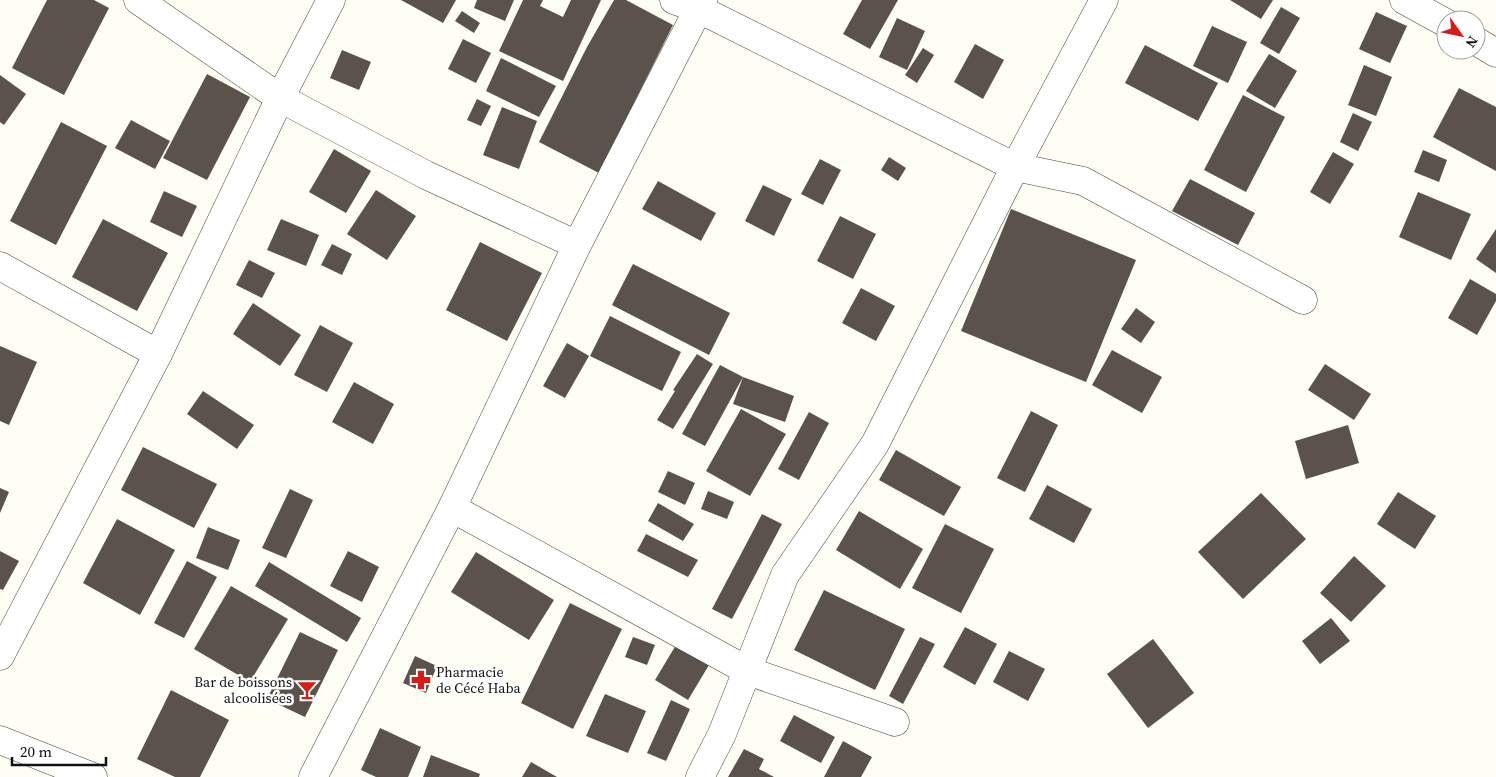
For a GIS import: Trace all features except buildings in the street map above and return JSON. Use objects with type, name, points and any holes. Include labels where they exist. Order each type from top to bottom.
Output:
[{"type":"street","points":[[138,0],[280,98],[426,176],[577,245]]},
{"type":"street","points":[[0,656],[158,354],[280,98],[331,0]]},
{"type":"street","points":[[700,777],[722,734],[785,575],[875,444],[1015,167],[1104,0]]},
{"type":"street","points":[[1404,0],[1436,17]]},
{"type":"street","points":[[313,777],[452,508],[692,3],[1015,167],[1083,181],[1303,300]]},
{"type":"street","points":[[0,266],[158,354]]},
{"type":"street","points":[[452,508],[748,671],[895,722]]},
{"type":"street","points":[[0,740],[94,777]]},
{"type":"place","name":"Pharmacie de Cécé Haba","points":[[421,680]]},
{"type":"place","name":"Bar de boissons alcoolisées","points":[[307,690]]}]
